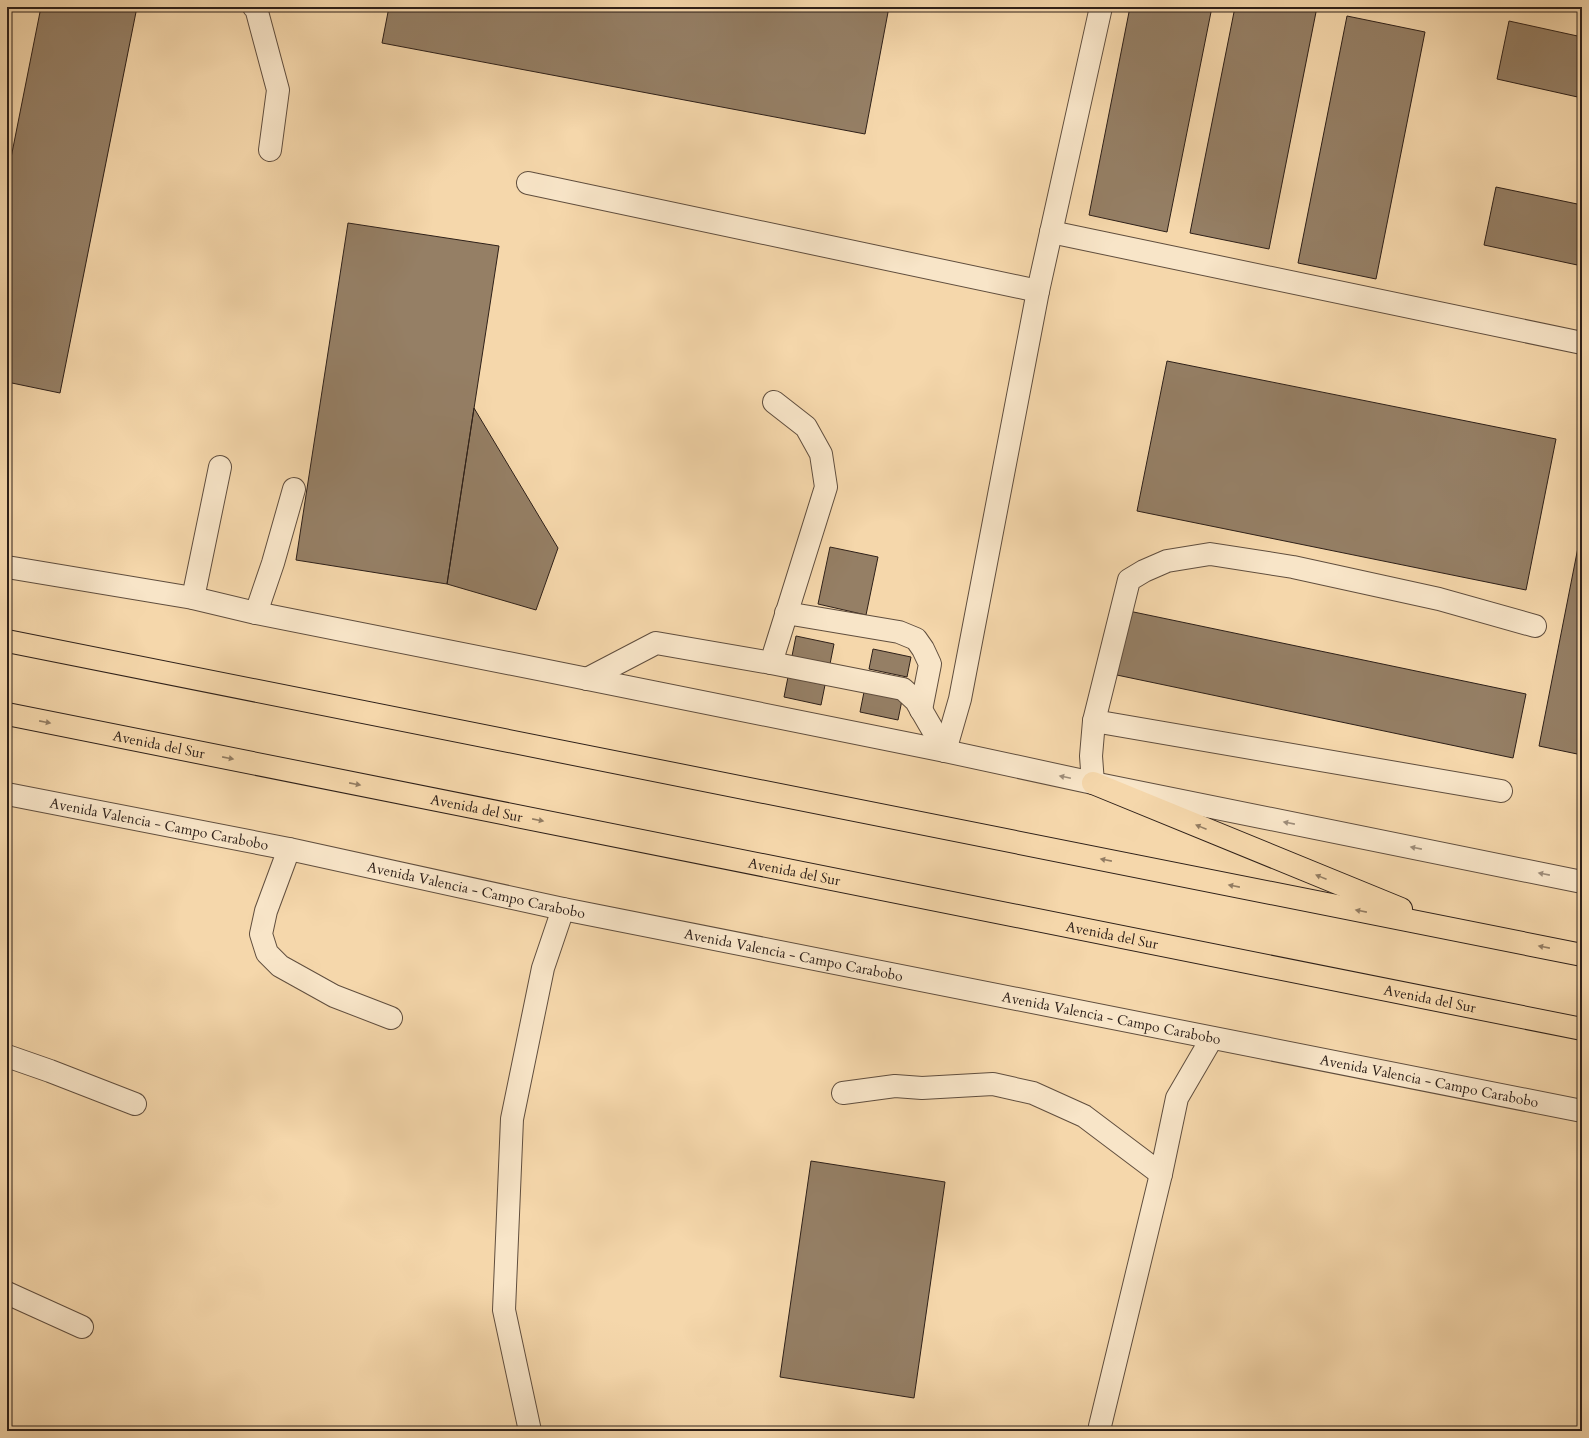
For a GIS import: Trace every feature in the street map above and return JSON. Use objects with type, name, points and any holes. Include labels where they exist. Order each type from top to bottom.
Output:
[{"type":"highway","points":[[7,641],[1582,955]]},
{"type":"highway","name":"Avenida del Sur","points":[[7,714],[1582,1029]]},
{"type":"highway","points":[[1093,783],[1448,928]]},
{"type":"street","points":[[254,7],[256,8],[278,90],[270,150]]},
{"type":"street","points":[[945,751],[960,699],[1038,291],[1101,7]]},
{"type":"street","points":[[528,183],[1038,291]]},
{"type":"street","points":[[1051,232],[1582,343]]},
{"type":"street","points":[[771,663],[826,487],[821,454],[806,428],[774,402]]},
{"type":"street","points":[[193,598],[220,467]]},
{"type":"street","points":[[256,613],[273,563],[294,489]]},
{"type":"street","points":[[1093,783],[1091,756],[1094,721],[1129,580],[1144,570],[1167,561],[1210,554],[1293,567],[1439,599],[1535,626]]},
{"type":"street","points":[[7,567],[193,598],[256,613],[945,751],[1093,783],[1582,882]]},
{"type":"street","points":[[786,613],[899,632],[916,639],[924,649],[930,664],[921,710]]},
{"type":"street","points":[[587,679],[656,643],[771,663],[903,689],[916,701],[945,751]]},
{"type":"street","points":[[1094,721],[1501,791]]},
{"type":"street","name":"Avenida Valencia - Campo Carabobo","points":[[10,800],[289,849],[563,909],[1582,1111]]},
{"type":"street","points":[[289,849],[266,911],[261,934],[267,953],[280,966],[334,996],[391,1018]]},
{"type":"street","points":[[530,1431],[504,1310],[512,1119],[543,968],[563,909]]},
{"type":"street","points":[[1100,1426],[1161,1174],[1177,1098],[1212,1038]]},
{"type":"street","points":[[7,1056],[134,1104]]},
{"type":"street","points":[[843,1093],[894,1086],[922,1088],[992,1084],[1034,1093],[1084,1116],[1161,1174]]},
{"type":"street","points":[[7,1293],[82,1327]]},
{"type":"building","points":[[41,7],[137,7],[60,393],[7,382],[7,178]]},
{"type":"building","points":[[389,7],[889,7],[865,134],[382,43]]},
{"type":"building","points":[[1130,7],[1212,7],[1167,232],[1089,215]]},
{"type":"building","points":[[1235,7],[1317,7],[1269,249],[1190,233]]},
{"type":"building","points":[[1347,16],[1425,32],[1376,279],[1298,263]]},
{"type":"building","points":[[1509,21],[1582,37],[1582,98],[1497,79]]},
{"type":"building","points":[[1496,187],[1582,205],[1582,266],[1484,245]]},
{"type":"building","points":[[348,223],[499,246],[447,584],[296,560]]},
{"type":"building","points":[[1167,361],[1556,439],[1526,590],[1137,511]]},
{"type":"building","points":[[474,408],[558,548],[536,610],[447,584]]},
{"type":"building","points":[[1582,527],[1582,755],[1539,746]]},
{"type":"building","points":[[830,547],[878,557],[866,615],[818,604]]},
{"type":"building","points":[[1124,610],[1526,694],[1513,758],[1112,674]]},
{"type":"building","points":[[796,636],[834,644],[830,664],[792,656]]},
{"type":"building","points":[[873,649],[911,657],[907,677],[869,669]]},
{"type":"building","points":[[788,677],[825,685],[821,705],[784,697]]},
{"type":"building","points":[[864,692],[902,700],[898,720],[860,712]]},
{"type":"building","points":[[811,1161],[945,1182],[914,1398],[780,1377]]}]
